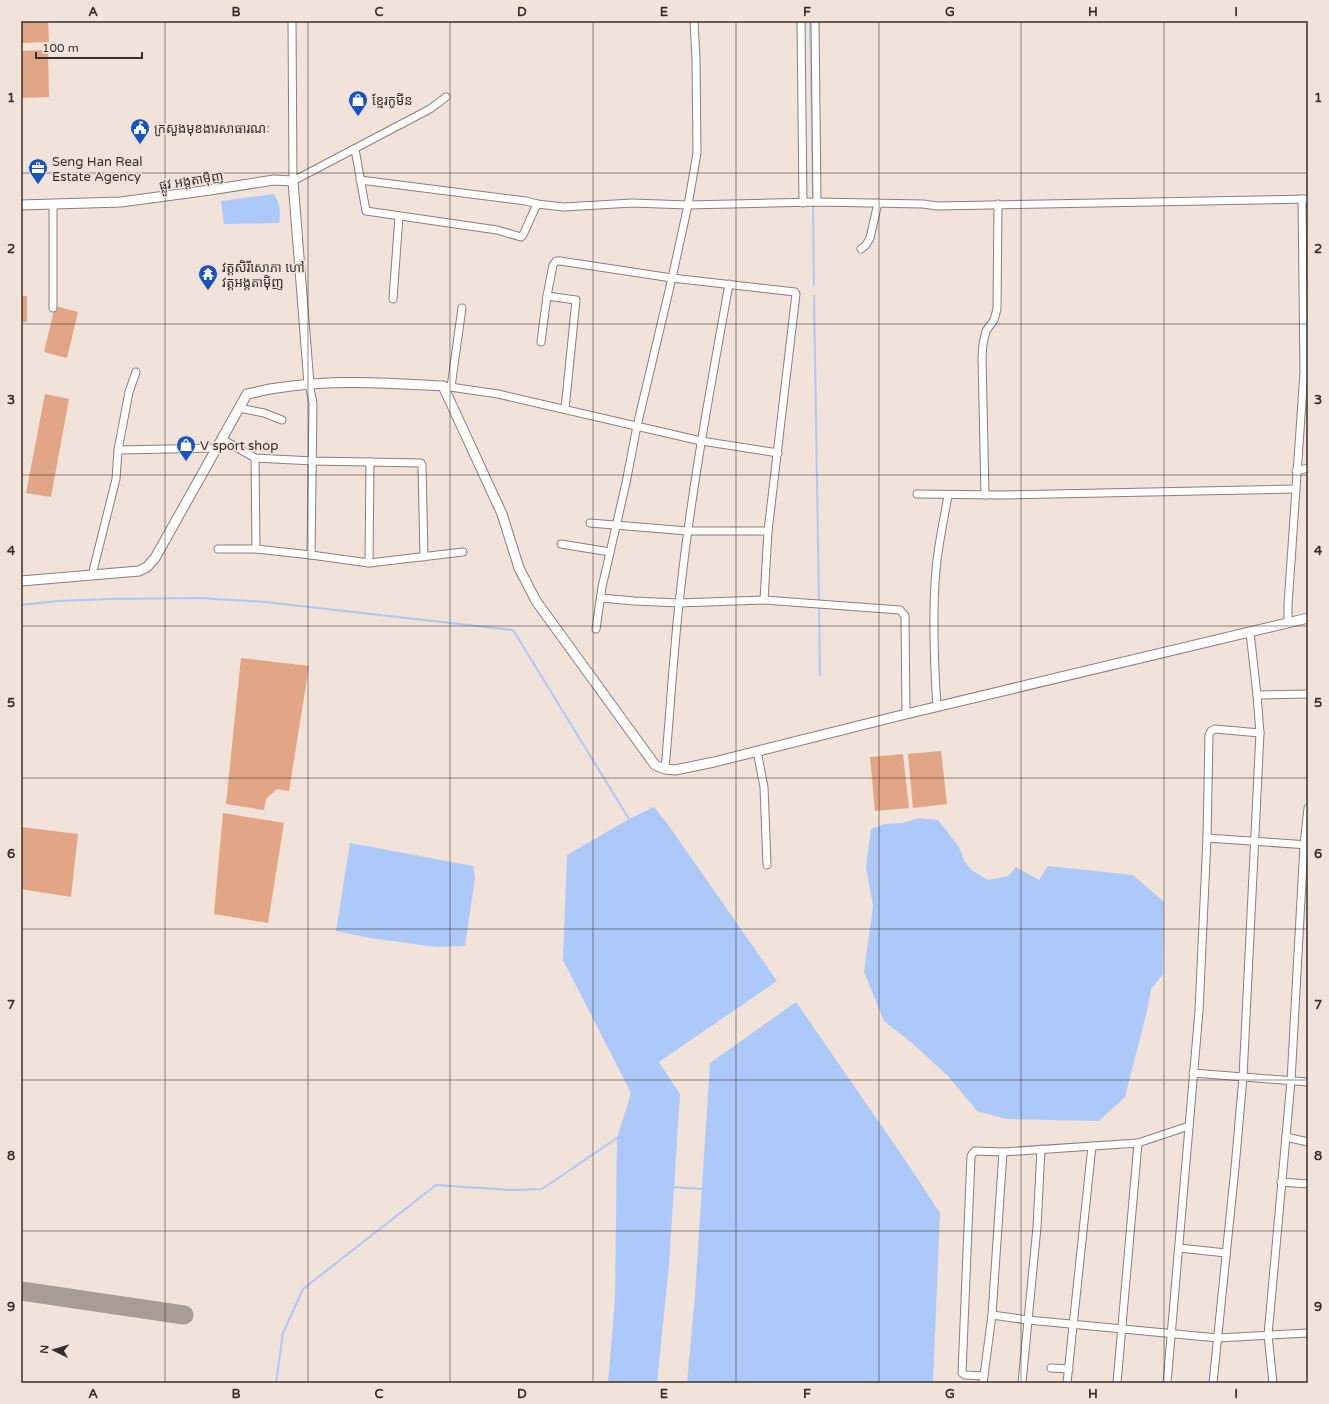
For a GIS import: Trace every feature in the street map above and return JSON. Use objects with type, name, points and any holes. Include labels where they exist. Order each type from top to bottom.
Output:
[{"type":"street","points":[[292,21],[293,181],[309,384],[313,403],[312,555]]},
{"type":"street","points":[[596,630],[599,603],[602,598],[602,587],[626,483],[637,426],[688,205],[696,153],[696,59],[694,21]]},
{"type":"street","points":[[801,21],[804,203]]},
{"type":"street","points":[[815,21],[816,202]]},
{"type":"street","points":[[293,181],[355,150],[430,109],[446,97]]},
{"type":"street","points":[[355,150],[366,211],[497,230],[521,237],[523,236],[537,204]]},
{"type":"street","name":"ផ្លូវ អង្តតាម៉ិញ","points":[[21,204],[121,202],[274,180],[293,181]]},
{"type":"street","points":[[360,180],[526,201],[537,204],[564,206],[632,203],[688,205],[816,202],[923,204],[937,206],[1305,199],[1304,372],[1296,471],[1288,598],[1288,623]]},
{"type":"street","points":[[861,249],[866,246],[870,238],[878,203]]},
{"type":"street","points":[[53,308],[54,204]]},
{"type":"street","points":[[985,495],[982,357],[986,331],[994,320],[997,309],[998,204]]},
{"type":"street","points":[[393,299],[399,216]]},
{"type":"street","points":[[541,342],[547,296],[553,265],[556,261],[672,278],[795,292],[796,294],[768,531],[764,600]]},
{"type":"street","points":[[665,769],[679,603],[688,531],[728,284]]},
{"type":"street","points":[[547,296],[574,299],[576,302],[565,409]]},
{"type":"street","points":[[462,308],[447,386],[502,514],[519,568],[536,601],[655,765],[665,769],[675,770],[714,762],[906,714],[1308,618]]},
{"type":"street","points":[[92,575],[116,478],[118,450],[129,392],[136,372]]},
{"type":"street","points":[[21,581],[139,571],[147,567],[155,558],[247,394],[276,388],[309,384],[378,383],[447,386],[498,394],[702,441],[778,453]]},
{"type":"street","points":[[240,408],[264,413],[282,420]]},
{"type":"street","points":[[222,439],[255,458],[313,461],[419,462],[422,465],[424,557]]},
{"type":"street","points":[[118,450],[217,448]]},
{"type":"street","points":[[255,458],[256,549]]},
{"type":"street","points":[[369,563],[370,462]]},
{"type":"street","points":[[1296,471],[1308,468]]},
{"type":"street","points":[[917,494],[985,495],[1295,490]]},
{"type":"street","points":[[937,707],[934,591],[936,568],[948,495]]},
{"type":"street","points":[[590,523],[688,531],[768,531]]},
{"type":"street","points":[[561,544],[610,552]]},
{"type":"street","points":[[218,549],[256,549],[369,563],[463,552]]},
{"type":"street","points":[[602,598],[634,602],[679,603],[764,600],[900,610],[905,616],[906,714]]},
{"type":"street","points":[[1213,1383],[1243,1077],[1255,841],[1260,733],[1250,632]]},
{"type":"street","points":[[1257,695],[1308,694]]},
{"type":"street","points":[[1167,1383],[1199,1010],[1207,838],[1209,735],[1211,731],[1215,729],[1260,733]]},
{"type":"street","points":[[757,751],[764,788],[767,866]]},
{"type":"street","points":[[1273,1383],[1268,1335],[1281,1182],[1292,1081],[1308,808]]},
{"type":"street","points":[[1207,838],[1306,845]]},
{"type":"street","points":[[1193,1073],[1308,1082]]},
{"type":"street","points":[[1003,1152],[992,1315],[984,1380],[962,1373],[972,1153],[975,1151],[1003,1152],[1138,1143],[1189,1126]]},
{"type":"street","points":[[1286,1137],[1308,1142]]},
{"type":"street","points":[[1117,1383],[1138,1143]]},
{"type":"street","points":[[1067,1383],[1092,1146]]},
{"type":"street","points":[[1022,1383],[1037,1227],[1042,1149]]},
{"type":"street","points":[[1281,1182],[1308,1184]]},
{"type":"street","points":[[1179,1248],[1226,1253]]},
{"type":"street","points":[[992,1315],[1028,1320],[1218,1338],[1308,1333]]},
{"type":"street","points":[[1051,1368],[1069,1370]]},
{"type":"shaded area","points":[[21,21],[48,21],[49,42],[22,43]]},
{"type":"shaded area","points":[[48,50],[49,97],[21,98],[21,51]]},
{"type":"shaded area","points":[[21,296],[27,296],[27,322],[21,322]]},
{"type":"shaded area","points":[[55,306],[78,312],[67,358],[44,352]]},
{"type":"shaded area","points":[[45,394],[69,399],[51,497],[26,493]]},
{"type":"shaded area","points":[[241,658],[309,666],[289,791],[277,789],[266,799],[264,810],[226,804]]},
{"type":"shaded area","points":[[941,751],[947,804],[913,808],[908,754]]},
{"type":"shaded area","points":[[903,754],[909,808],[875,811],[870,757]]},
{"type":"shaded area","points":[[223,813],[284,823],[268,923],[214,914]]},
{"type":"shaded area","points":[[21,827],[78,834],[71,897],[21,889]]},
{"type":"water","points":[[274,194],[280,208],[279,223],[224,224],[221,201]]},
{"type":"water","points":[[654,807],[669,826],[777,981],[659,1062],[680,1094],[669,1265],[657,1383],[608,1383],[615,1299],[617,1138],[631,1093],[563,960],[567,855],[629,819]]},
{"type":"water","points":[[919,818],[938,820],[959,847],[964,860],[970,869],[988,880],[1008,876],[1016,867],[1039,880],[1048,866],[1133,875],[1164,902],[1163,974],[1151,989],[1147,1011],[1125,1097],[1099,1121],[1006,1119],[977,1111],[949,1077],[912,1043],[884,1021],[864,972],[873,906],[866,867],[871,829],[885,824],[903,823]]},
{"type":"water","points":[[350,843],[473,866],[475,878],[465,946],[436,947],[370,938],[336,931]]},
{"type":"water","points":[[796,1002],[940,1213],[933,1383],[687,1383],[695,1295],[710,1063]]},
{"type":"waterway","points":[[810,21],[813,199]]},
{"type":"waterway","points":[[813,204],[814,285]]},
{"type":"waterway","points":[[814,296],[819,602]]},
{"type":"waterway","points":[[21,605],[58,601],[108,599],[200,598],[265,602],[513,630],[629,819]]},
{"type":"waterway","points":[[819,607],[820,675]]},
{"type":"waterway","points":[[276,1383],[283,1333],[303,1289],[436,1185],[511,1190],[542,1189],[617,1138]]},
{"type":"waterway","points":[[673,1187],[702,1189]]},
{"type":"taxiway","points":[[21,1291],[184,1315]]},
{"type":"place","name":"ខ្មែរកូមីន","points":[[358,117]]},
{"type":"place","name":"ក្រសួងមុខងារសាធារណៈ","points":[[140,145]]},
{"type":"place","name":"Seng Han Real Estate Agency","points":[[38,185]]},
{"type":"place","name":"វត្តសិរីសោភា ហៅ វត្តអង្តតាម៉ិញ","points":[[208,291]]},
{"type":"place","name":"V sport shop","points":[[186,462]]}]
